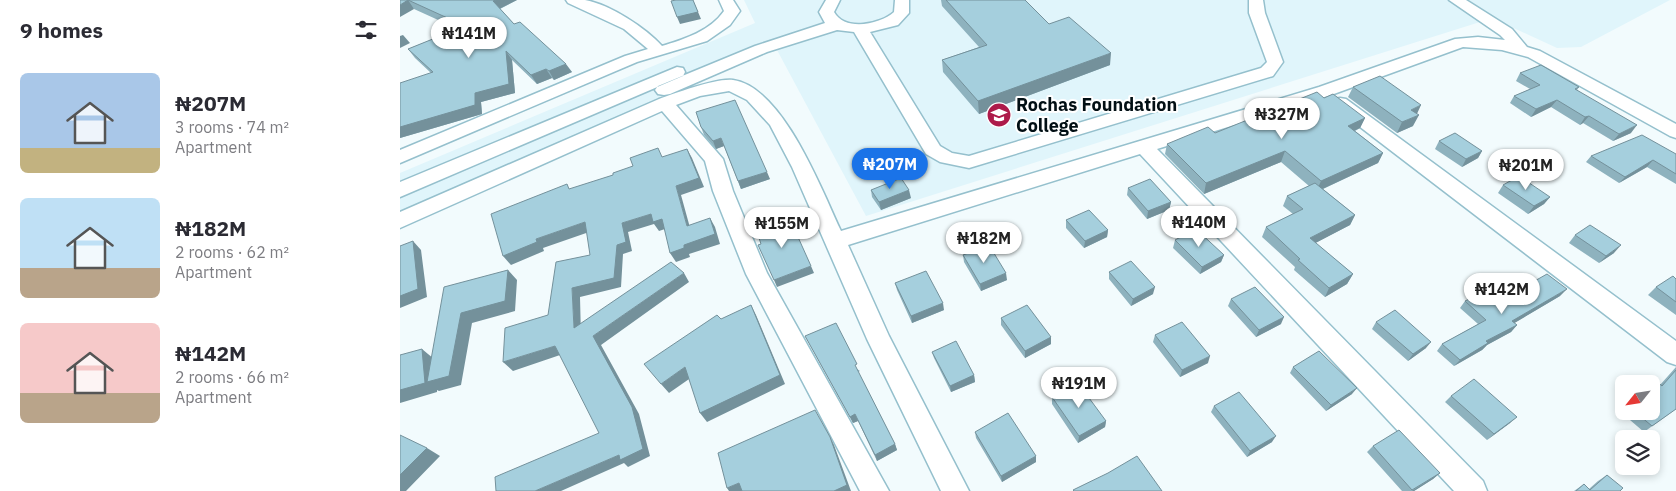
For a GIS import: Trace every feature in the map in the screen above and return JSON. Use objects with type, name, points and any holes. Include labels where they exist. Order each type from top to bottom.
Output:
[{"type":"street","points":[[574,0],[633,26],[657,50]]},
{"type":"street","points":[[400,157],[622,63],[657,50],[682,46],[714,31],[727,21],[732,12],[726,0]]},
{"type":"street","points":[[860,29],[873,28],[896,19],[902,12],[904,5],[902,0]]},
{"type":"street","points":[[400,190],[716,55],[832,13],[860,29],[933,150],[947,158],[969,162],[1267,72],[1275,62],[1257,13],[1256,0]]},
{"type":"street","points":[[1456,0],[1506,32],[1521,50]]},
{"type":"street","points":[[400,206],[720,65],[762,49],[832,13]]},
{"type":"street","points":[[835,241],[1325,91],[1461,42],[1504,45],[1534,54],[1676,132]]},
{"type":"street","points":[[400,220],[665,103],[696,92],[731,85],[753,96],[777,122],[802,167],[879,339],[955,491]]},
{"type":"street","points":[[1325,91],[1676,355]]},
{"type":"street","points":[[665,103],[714,159],[723,190],[757,274],[875,491]]},
{"type":"street","points":[[1143,146],[1473,491]]},
{"type":"shaded area","name":"Rochas Foundation College","points":[[744,0],[1670,0],[1581,47],[1557,48],[1507,25],[1480,22],[866,216],[777,50],[723,70],[400,212],[400,173],[755,23]]},
{"type":"building","points":[[400,0],[408,0],[400,5]]},
{"type":"building","points":[[408,0],[496,0],[493,1],[514,24],[520,22],[566,64],[549,71],[546,69],[531,75],[506,51],[509,84],[475,93],[475,105],[400,127],[400,83],[433,72],[408,49],[465,26]]},
{"type":"building","points":[[693,0],[698,12],[677,17],[671,1]]},
{"type":"building","points":[[946,0],[1025,0],[1049,24],[1069,17],[1111,53],[978,101],[942,60],[987,45]]},
{"type":"building","points":[[1541,65],[1579,87],[1575,89],[1637,125],[1619,134],[1557,100],[1536,109],[1514,96],[1540,85],[1520,73]]},
{"type":"building","points":[[1380,76],[1421,105],[1411,110],[1419,115],[1402,122],[1353,87]]},
{"type":"building","points":[[1317,92],[1324,98],[1333,94],[1365,118],[1348,126],[1383,153],[1321,181],[1285,151],[1206,183],[1167,144],[1208,127],[1215,133]]},
{"type":"building","points":[[735,100],[767,172],[738,181],[721,138],[713,141],[701,127],[696,112]]},
{"type":"building","points":[[1455,133],[1482,151],[1466,159],[1439,141]]},
{"type":"building","points":[[1642,135],[1676,154],[1676,174],[1653,160],[1625,177],[1591,156]]},
{"type":"building","points":[[658,148],[662,157],[687,149],[699,178],[676,186],[687,226],[710,218],[715,234],[684,245],[684,248],[670,253],[662,219],[653,222],[651,214],[622,223],[626,242],[617,245],[614,278],[572,288],[574,328],[671,262],[684,273],[593,336],[632,407],[643,449],[620,460],[619,455],[535,491],[496,491],[495,477],[599,433],[555,346],[503,362],[505,328],[548,315],[556,262],[590,255],[585,222],[536,239],[537,242],[503,256],[491,214],[567,184],[569,189],[613,175],[613,173],[633,166],[630,158]]},
{"type":"building","points":[[1519,176],[1550,197],[1534,206],[1503,185]]},
{"type":"building","points":[[901,178],[909,190],[879,202],[871,190]]},
{"type":"building","points":[[1150,179],[1171,202],[1148,211],[1128,188]]},
{"type":"building","points":[[1315,183],[1355,215],[1310,238],[1353,274],[1329,288],[1266,227],[1303,209],[1287,196]]},
{"type":"building","points":[[1089,210],[1108,230],[1085,241],[1066,220]]},
{"type":"building","points":[[789,217],[811,266],[774,280],[758,245],[761,244],[756,229]]},
{"type":"building","points":[[1590,225],[1621,245],[1606,256],[1575,235]]},
{"type":"building","points":[[1196,229],[1224,255],[1202,267],[1175,240]]},
{"type":"building","points":[[413,241],[418,289],[400,296],[400,246]]},
{"type":"building","points":[[989,245],[1006,273],[980,284],[963,255]]},
{"type":"building","points":[[1131,261],[1155,287],[1133,299],[1109,272]]},
{"type":"building","points":[[508,270],[505,301],[461,313],[449,376],[427,382],[444,287]]},
{"type":"building","points":[[926,271],[943,303],[911,316],[895,283]]},
{"type":"building","points":[[1547,274],[1567,289],[1512,321],[1517,325],[1486,341],[1488,343],[1460,360],[1442,344],[1486,320],[1465,301],[1482,293],[1494,304]]},
{"type":"building","points":[[1673,276],[1676,279],[1676,302],[1656,287]]},
{"type":"building","points":[[1255,287],[1284,317],[1259,330],[1231,299]]},
{"type":"building","points":[[751,305],[780,375],[700,413],[685,367],[661,384],[644,364],[717,315],[721,319]]},
{"type":"building","points":[[1027,305],[1051,337],[1025,351],[1001,318]]},
{"type":"building","points":[[1395,310],[1431,342],[1413,354],[1376,322]]},
{"type":"building","points":[[1182,322],[1210,356],[1182,370],[1155,335]]},
{"type":"building","points":[[836,323],[895,444],[875,455],[855,414],[850,417],[805,336]]},
{"type":"building","points":[[956,341],[974,375],[950,386],[932,352]]},
{"type":"building","points":[[422,349],[425,383],[400,390],[400,355]]},
{"type":"building","points":[[1319,351],[1357,388],[1331,405],[1293,367]]},
{"type":"building","points":[[1676,370],[1676,409],[1652,426],[1645,420],[1660,420],[1660,384],[1662,386]]},
{"type":"building","points":[[1474,379],[1517,417],[1494,434],[1451,396]]},
{"type":"building","points":[[1078,383],[1106,421],[1079,436],[1052,397]]},
{"type":"building","points":[[1239,392],[1276,436],[1250,451],[1214,406]]},
{"type":"building","points":[[815,410],[830,437],[847,485],[834,491],[742,491],[739,483],[727,488],[718,453]]},
{"type":"building","points":[[1008,413],[1036,456],[1001,476],[975,432]]},
{"type":"building","points":[[1399,430],[1440,473],[1412,490],[1373,446]]},
{"type":"building","points":[[400,435],[427,448],[400,475]]},
{"type":"building","points":[[1137,456],[1162,491],[1073,490],[1108,473]]},
{"type":"building","points":[[1607,475],[1623,488],[1620,491],[1576,491],[1584,484],[1590,490]]},
{"type":"place","name":"Rochas Foundation College","points":[[999,115]]}]
